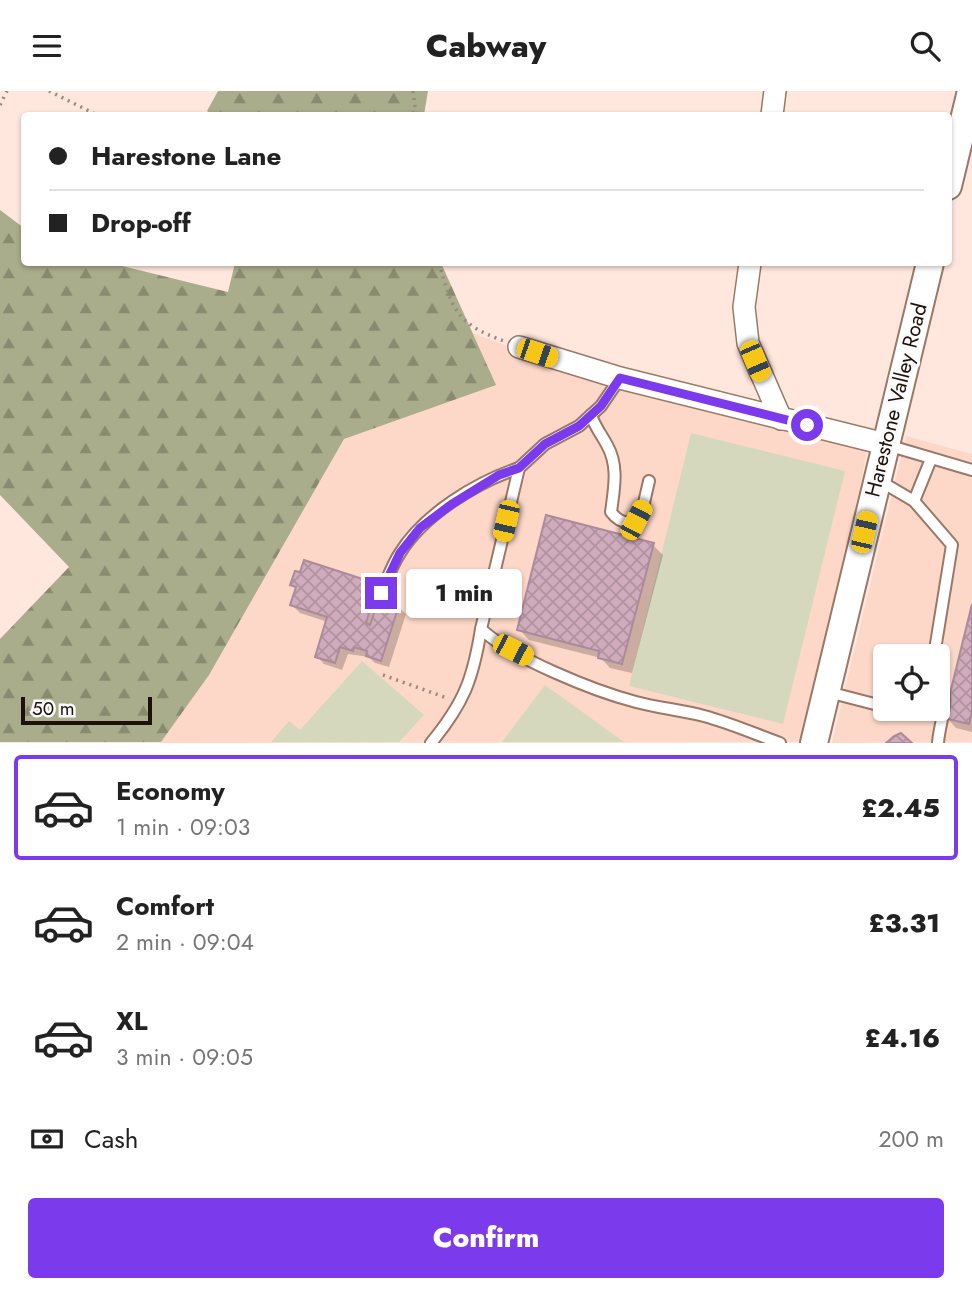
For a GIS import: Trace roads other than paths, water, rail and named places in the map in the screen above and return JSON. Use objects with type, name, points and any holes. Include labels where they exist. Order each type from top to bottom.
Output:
[{"type":"street","points":[[772,112],[775,91]]},
{"type":"street","points":[[952,173],[968,119],[971,91]]},
{"type":"street","points":[[751,266],[744,307],[748,343],[781,419]]},
{"type":"street","name":"Harestone Valley Road","points":[[814,743],[929,266]]},
{"type":"street","points":[[519,347],[620,378],[885,444]]},
{"type":"lane","points":[[381,593],[400,553],[420,528],[487,482],[519,468],[545,444],[579,426],[620,378]]},
{"type":"lane","points":[[590,415],[612,456],[615,487],[611,512],[617,520],[629,523],[636,520],[643,507],[649,481]]},
{"type":"lane","points":[[885,444],[931,460],[972,470]]},
{"type":"lane","points":[[915,501],[931,460]]},
{"type":"lane","points":[[431,743],[474,674],[481,629],[519,468]]},
{"type":"lane","points":[[876,479],[915,501],[952,545],[936,644]]},
{"type":"lane","points":[[481,629],[493,640],[552,670],[610,693],[636,702],[704,716],[780,743]]},
{"type":"lane","points":[[828,692],[873,704]]},
{"type":"lane","points":[[938,743],[941,721]]}]
